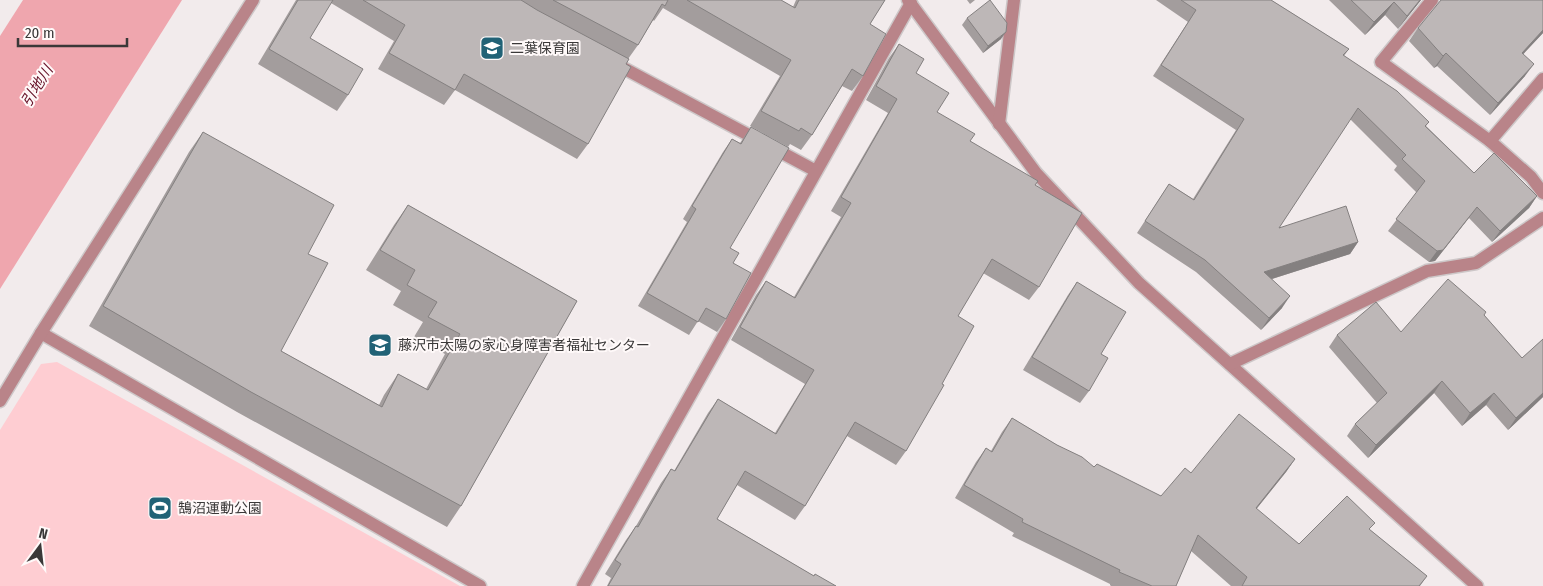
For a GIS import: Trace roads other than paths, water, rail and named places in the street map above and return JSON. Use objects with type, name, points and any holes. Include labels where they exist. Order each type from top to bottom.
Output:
[{"type":"street","points":[[0,401],[41,333],[253,0]]},
{"type":"street","points":[[999,124],[1014,0]]},
{"type":"street","points":[[1432,0],[1381,62],[1490,141],[1531,177],[1543,193]]},
{"type":"street","points":[[583,586],[909,2],[1036,173],[1140,283],[1477,586]]},
{"type":"street","points":[[600,56],[816,171]]},
{"type":"street","points":[[1490,141],[1543,79]]},
{"type":"street","points":[[1230,364],[1427,271],[1476,263],[1543,218]]},
{"type":"street","points":[[41,333],[480,586]]},
{"type":"water","name":"引地川","points":[[23,0],[182,0],[0,289],[0,36]]},
{"type":"place","name":"二葉保育園","points":[[492,48]]},
{"type":"place","name":"藤沢市太陽の家心身障害者福祉センター","points":[[380,345]]},
{"type":"place","name":"鵠沼運動公園","points":[[160,508]]}]
